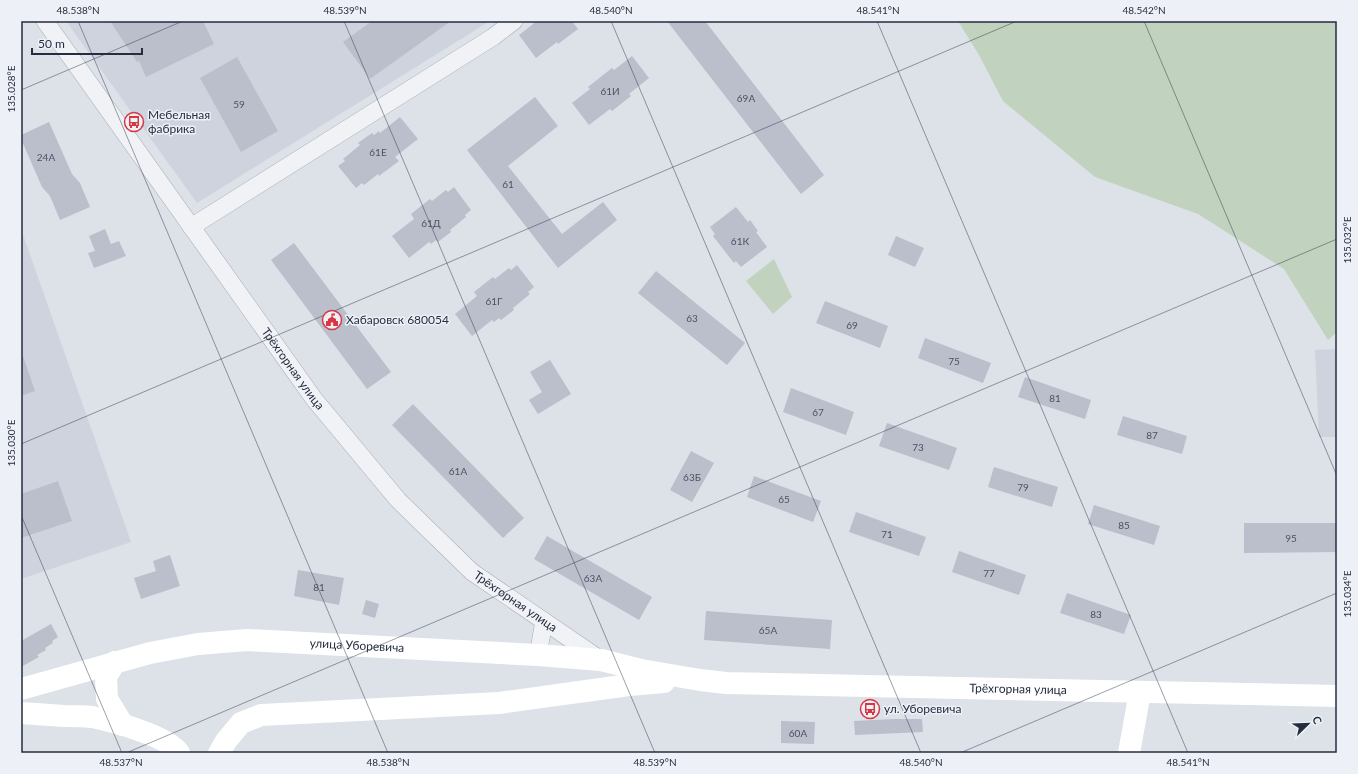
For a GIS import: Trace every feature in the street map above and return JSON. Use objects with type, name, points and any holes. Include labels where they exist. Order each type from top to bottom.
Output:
[{"type":"main road","name":"улица Уборевича","points":[[21,689],[150,653],[198,644],[247,640],[538,655],[601,660],[641,670],[700,680]]},
{"type":"main road","points":[[115,662],[106,677],[107,699],[123,725]]},
{"type":"main road","points":[[219,753],[226,741],[241,724],[261,715],[499,703],[629,685],[700,680]]},
{"type":"main road","name":"Трёхгорная улица","points":[[700,680],[726,683],[1337,696]]},
{"type":"main road","points":[[1129,753],[1140,692]]},
{"type":"main road","points":[[21,713],[91,717],[123,725],[160,738],[179,753]]},
{"type":"street","name":"Трёхгорная улица","points":[[45,21],[314,399],[398,500],[472,572],[601,660]]},
{"type":"street","points":[[191,227],[493,37],[514,21]]},
{"type":"street","points":[[538,655],[544,621]]},
{"type":"shaded area","points":[[67,21],[490,21],[197,203]]},
{"type":"shaded area","points":[[21,229],[131,542],[21,579]]},
{"type":"shaded area","points":[[1337,349],[1337,437],[1319,437],[1315,350]]},
{"type":"green space","points":[[958,21],[1337,21],[1337,332],[1328,340],[1284,269],[1198,214],[1095,177],[1003,101],[979,55]]},
{"type":"green space","points":[[774,259],[792,297],[773,314],[746,281]]},
{"type":"building","points":[[110,21],[203,21],[214,44],[146,77],[139,61],[137,62]]},
{"type":"building","points":[[372,21],[451,21],[370,79],[343,42]]},
{"type":"building","points":[[537,21],[572,21],[578,29],[558,44],[557,42],[536,58],[519,35]]},
{"type":"building","points":[[667,21],[705,21],[824,175],[801,194]]},
{"type":"building","points":[[632,56],[649,78],[629,94],[631,96],[612,111],[610,109],[589,125],[572,103],[590,89],[588,87],[612,68],[614,70]]},
{"type":"building","points":[[237,57],[278,131],[241,152],[200,78]]},
{"type":"building","points":[[535,97],[558,126],[508,166],[562,234],[603,202],[617,220],[558,268],[467,150]]},
{"type":"building","points":[[400,117],[418,139],[395,157],[399,161],[379,176],[378,174],[364,185],[362,183],[356,188],[338,166],[345,161],[343,159],[360,145],[358,143],[372,133],[374,135],[379,131],[380,133]]},
{"type":"building","points":[[49,122],[72,174],[80,183],[90,207],[60,220],[50,196],[42,187],[21,139],[21,135]]},
{"type":"building","points":[[454,187],[471,210],[465,215],[466,217],[450,230],[451,232],[438,242],[436,240],[431,244],[429,242],[409,258],[392,236],[414,219],[411,214],[430,199],[432,201],[446,190],[448,192]]},
{"type":"building","points":[[736,207],[748,222],[750,220],[758,231],[756,232],[767,247],[741,267],[736,261],[734,263],[713,236],[715,234],[710,227]]},
{"type":"building","points":[[105,229],[111,244],[119,241],[126,256],[94,268],[88,253],[95,251],[89,236]]},
{"type":"building","points":[[896,236],[924,248],[915,267],[888,255]]},
{"type":"building","points":[[294,243],[391,372],[367,389],[271,260]]},
{"type":"building","points":[[517,265],[534,287],[528,292],[530,294],[513,308],[514,310],[501,320],[499,318],[494,322],[492,320],[472,336],[455,314],[477,296],[474,292],[493,277],[495,279],[509,268],[511,270]]},
{"type":"building","points":[[656,271],[745,343],[727,365],[638,293]]},
{"type":"building","points":[[825,301],[888,326],[880,348],[816,323]]},
{"type":"building","points":[[925,338],[991,363],[983,383],[918,358]]},
{"type":"building","points":[[21,356],[23,356],[35,391],[21,396]]},
{"type":"building","points":[[550,360],[571,394],[538,414],[529,400],[542,392],[530,372]]},
{"type":"building","points":[[1025,377],[1091,400],[1085,419],[1018,397]]},
{"type":"building","points":[[791,388],[854,412],[846,435],[783,412]]},
{"type":"building","points":[[413,404],[524,518],[503,538],[392,425]]},
{"type":"building","points":[[1123,416],[1187,436],[1182,454],[1117,435]]},
{"type":"building","points":[[887,423],[957,448],[949,470],[879,446]]},
{"type":"building","points":[[691,451],[714,463],[692,502],[670,490]]},
{"type":"building","points":[[994,467],[1058,487],[1052,507],[988,487]]},
{"type":"building","points":[[754,476],[821,501],[813,522],[747,497]]},
{"type":"building","points":[[58,481],[72,521],[21,538],[21,494]]},
{"type":"building","points":[[1094,505],[1160,526],[1154,545],[1088,524]]},
{"type":"building","points":[[856,512],[926,537],[919,556],[849,532]]},
{"type":"building","points":[[1244,523],[1337,523],[1337,552],[1244,553]]},
{"type":"building","points":[[547,536],[652,597],[639,620],[534,559]]},
{"type":"building","points":[[959,551],[1026,575],[1019,595],[952,572]]},
{"type":"building","points":[[170,555],[180,586],[141,599],[134,578],[156,571],[153,561]]},
{"type":"building","points":[[298,570],[344,578],[339,605],[294,596]]},
{"type":"building","points":[[1067,593],[1131,615],[1124,634],[1060,613]]},
{"type":"building","points":[[366,600],[379,604],[375,618],[362,614]]},
{"type":"building","points":[[706,611],[832,620],[830,649],[704,640]]},
{"type":"building","points":[[51,624],[58,637],[52,641],[53,643],[45,648],[46,650],[37,655],[39,657],[21,667],[21,641]]},
{"type":"building","points":[[922,719],[923,732],[855,735],[854,721]]},
{"type":"building","points":[[781,721],[815,722],[814,744],[781,743]]},
{"type":"place","name":"Мебельная фабрика","points":[[134,122]]},
{"type":"place","name":"Хабаровск 680054","points":[[332,320]]},
{"type":"place","name":"ул. Уборевича","points":[[870,709]]}]
